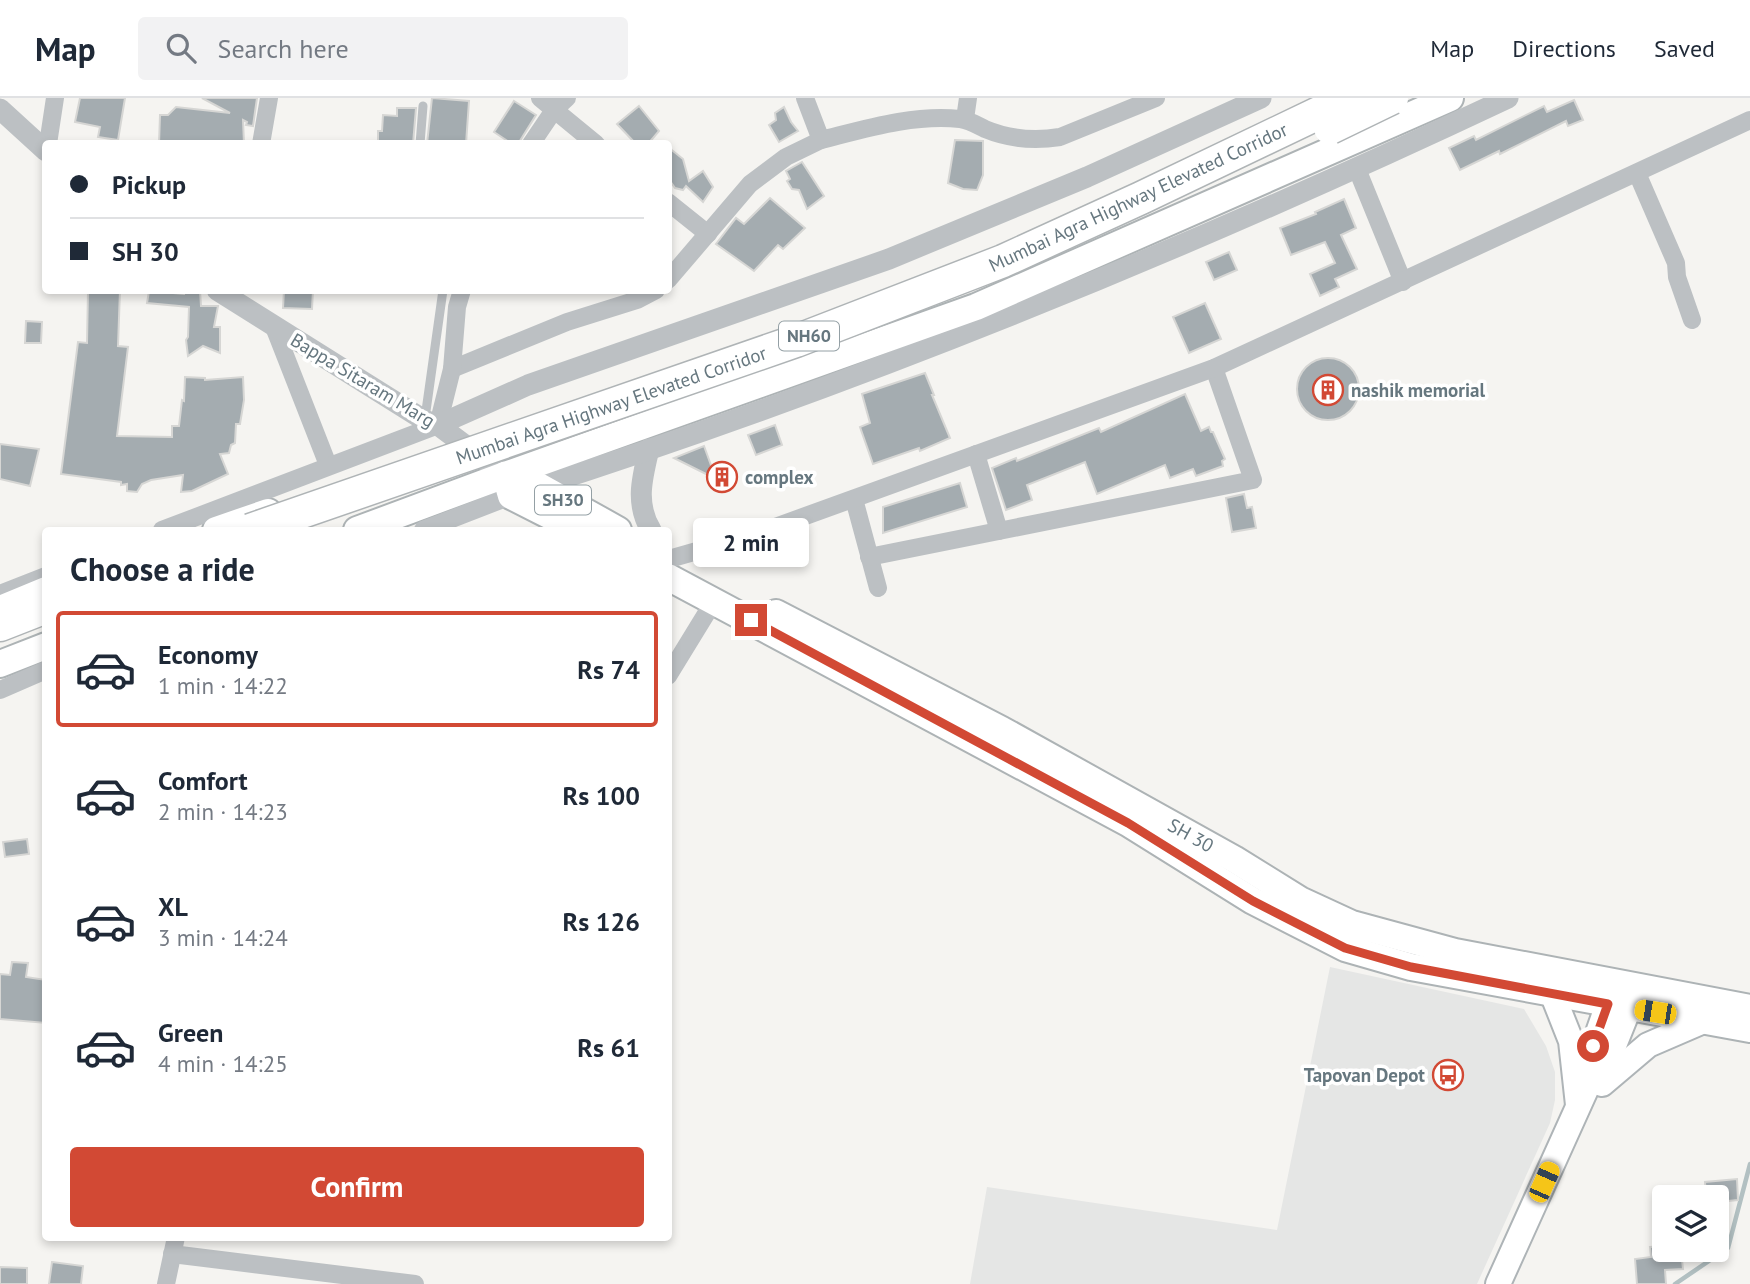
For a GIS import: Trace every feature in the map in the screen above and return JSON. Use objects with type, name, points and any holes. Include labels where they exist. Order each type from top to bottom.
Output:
[{"type":"highway","name":"Mumbai Agra Highway Elevated Corridor","points":[[259,527],[783,346],[1003,261],[1350,98]]},
{"type":"highway","name":"Mumbai Agra Highway Elevated Corridor","points":[[321,527],[927,313],[1161,211],[1392,98]]},
{"type":"highway","points":[[0,625],[42,609]]},
{"type":"highway","points":[[0,646],[42,630]]},
{"type":"main road","points":[[225,527],[794,328],[1003,247],[1321,98]]},
{"type":"main road","points":[[367,527],[508,485],[976,307],[1450,98]]},
{"type":"main road","name":"SH30","points":[[508,485],[540,486],[613,527]]},
{"type":"main road","name":"SH30","points":[[508,485],[573,527]]},
{"type":"main road","name":"SH 30","points":[[672,560],[1002,730],[1234,859],[1300,900],[1337,930],[1345,948],[1411,967],[1552,993],[1750,1008]]},
{"type":"main road","name":"SH 30","points":[[672,579],[1128,823],[1253,901],[1337,930],[1352,924],[1622,999],[1750,1030]]},
{"type":"main road","points":[[0,609],[42,592]]},
{"type":"main road","points":[[0,664],[42,648]]},
{"type":"main road","points":[[1552,993],[1571,1041],[1583,1095]]},
{"type":"main road","points":[[1498,1284],[1583,1095],[1603,1073],[1622,999]]},
{"type":"main road","points":[[1583,1095],[1648,1045],[1706,1020]]},
{"type":"street","points":[[49,140],[55,98]]},
{"type":"street","points":[[262,140],[269,98]]},
{"type":"street","points":[[540,98],[561,104],[592,140]]},
{"type":"street","points":[[805,98],[821,140]]},
{"type":"street","points":[[964,119],[968,98]]},
{"type":"street","points":[[672,275],[750,184],[786,157],[821,140],[896,122],[964,119],[1008,136],[1046,139],[1060,137],[1156,98]]},
{"type":"street","points":[[170,527],[528,385],[889,259],[1087,177],[1261,98]]},
{"type":"street","points":[[540,486],[874,370],[1030,310],[1357,169],[1508,98]]},
{"type":"street","points":[[534,140],[561,104]]},
{"type":"street","points":[[0,109],[42,147]]},
{"type":"street","points":[[672,557],[753,535],[1214,368],[1750,120]]},
{"type":"street","points":[[1357,169],[1403,282]]},
{"type":"street","points":[[1637,173],[1676,263],[1677,277],[1692,320]]},
{"type":"street","points":[[672,205],[708,234]]},
{"type":"street","name":"Bappa Sitaram Marg","points":[[228,294],[274,327],[431,422],[462,444],[508,485]]},
{"type":"street","points":[[431,422],[452,369],[457,307],[461,294]]},
{"type":"street","points":[[452,369],[566,322],[648,294]]},
{"type":"street","points":[[274,327],[328,465]]},
{"type":"street","points":[[869,557],[1253,480],[1214,368]]},
{"type":"street","points":[[649,449],[640,500],[649,527]]},
{"type":"street","points":[[976,454],[999,531]]},
{"type":"street","points":[[429,527],[508,485]]},
{"type":"street","points":[[854,499],[878,588]]},
{"type":"street","points":[[0,594],[42,578]]},
{"type":"street","points":[[672,669],[714,601]]},
{"type":"street","points":[[0,690],[42,672]]},
{"type":"street","points":[[166,1284],[174,1246],[415,1284]]},
{"type":"lane","points":[[420,140],[424,106]]},
{"type":"lane","points":[[431,422],[443,294]]},
{"type":"shaded area","points":[[1330,967],[1524,1009],[1546,1046],[1555,1072],[1555,1100],[1550,1123],[1477,1284],[970,1284],[987,1187],[1277,1230]]},
{"type":"building","points":[[80,98],[125,98],[118,140],[98,137],[100,127],[75,122]]},
{"type":"building","points":[[202,98],[257,98],[253,126],[246,125],[247,122],[243,120],[244,140],[159,140],[160,115],[168,115],[176,107],[230,113]]},
{"type":"building","points":[[432,98],[469,101],[466,140],[427,140]]},
{"type":"building","points":[[1574,100],[1583,120],[1568,126],[1566,121],[1500,154],[1499,151],[1460,170],[1449,148],[1474,136],[1476,140],[1544,106],[1547,112]]},
{"type":"building","points":[[514,101],[536,115],[520,140],[506,140],[494,132]]},
{"type":"building","points":[[639,106],[659,131],[651,140],[632,140],[617,124]]},
{"type":"building","points":[[784,107],[798,131],[779,142],[769,125],[776,120],[775,113]]},
{"type":"building","points":[[397,108],[416,108],[413,140],[378,140],[378,131],[382,131],[383,115],[397,116]]},
{"type":"building","points":[[955,140],[983,141],[983,175],[977,190],[963,189],[948,183]]},
{"type":"building","points":[[672,150],[683,159],[689,181],[703,171],[713,187],[703,202],[686,186],[683,190],[675,188],[672,184]]},
{"type":"building","points":[[802,162],[824,196],[807,209],[799,190],[792,189],[787,181],[790,179],[786,171]]},
{"type":"building","points":[[770,198],[805,228],[783,249],[778,245],[754,271],[716,244],[736,218],[744,224]]},
{"type":"building","points":[[1344,199],[1356,228],[1341,235],[1357,269],[1335,279],[1339,287],[1320,296],[1310,274],[1335,263],[1325,242],[1291,255],[1280,228],[1316,214],[1315,212]]},
{"type":"building","points":[[1229,252],[1237,270],[1214,280],[1206,262]]},
{"type":"building","points":[[88,294],[120,294],[118,346],[128,347],[117,436],[172,437],[172,426],[179,426],[185,377],[205,380],[243,377],[244,400],[240,424],[236,424],[235,443],[231,445],[229,453],[220,454],[228,474],[192,491],[181,492],[183,475],[151,480],[142,484],[137,492],[127,491],[127,484],[121,485],[121,482],[61,474],[78,342],[87,343]]},
{"type":"building","points":[[148,294],[200,294],[201,306],[218,306],[214,327],[220,327],[220,353],[203,346],[188,356],[186,340],[189,307],[147,303]]},
{"type":"building","points":[[284,294],[313,294],[312,309],[283,308]]},
{"type":"building","points":[[1205,303],[1221,339],[1189,353],[1173,317]]},
{"type":"building","points":[[26,321],[42,322],[41,343],[25,343]]},
{"type":"building","name":"nashik memorial","points":[[1328,358],[1340,360],[1350,367],[1357,377],[1357,401],[1350,411],[1340,418],[1328,420],[1316,418],[1306,411],[1299,401],[1297,389],[1299,377],[1306,367],[1316,360]]},
{"type":"building","points":[[925,373],[950,438],[920,451],[919,448],[873,464],[860,427],[870,423],[862,394]]},
{"type":"building","points":[[1185,394],[1201,431],[1209,427],[1213,432],[1225,459],[1222,461],[1223,466],[1196,476],[1193,469],[1170,478],[1165,465],[1097,494],[1085,462],[1027,485],[1032,500],[1006,510],[992,468],[1016,458],[1017,461],[1099,428],[1101,432]]},
{"type":"building","points":[[775,425],[782,445],[756,455],[748,435]]},
{"type":"building","points":[[0,444],[39,449],[30,486],[0,479]]},
{"type":"building","points":[[704,446],[716,479],[674,458]]},
{"type":"building","points":[[960,483],[967,507],[883,533],[883,507]]},
{"type":"building","points":[[1244,494],[1247,508],[1252,507],[1256,528],[1232,532],[1226,498]]},
{"type":"building","points":[[27,839],[29,854],[5,857],[3,842]]},
{"type":"building","points":[[12,962],[28,963],[26,977],[42,979],[42,1023],[0,1019],[0,974],[10,975]]},
{"type":"building","points":[[1737,1179],[1738,1200],[1729,1201],[1729,1185],[1705,1185],[1705,1182]]},
{"type":"building","points":[[1650,1247],[1652,1262],[1682,1262],[1683,1269],[1665,1270],[1666,1284],[1637,1284],[1635,1259],[1651,1257]]},
{"type":"building","points":[[52,1262],[83,1266],[81,1284],[49,1284]]},
{"type":"building","points":[[0,1267],[27,1268],[27,1284],[0,1284]]},
{"type":"waterway","points":[[1675,1284],[1728,1248],[1750,1164]]},
{"type":"place","name":"nashik memorial","points":[[1328,390]]},
{"type":"place","name":"complex","points":[[722,477]]},
{"type":"place","name":"Tapovan Depot","points":[[1448,1075]]},
{"type":"route","points":[[751,620],[1128,823],[1253,901],[1345,948],[1411,967],[1608,1004],[1593,1046]]}]
